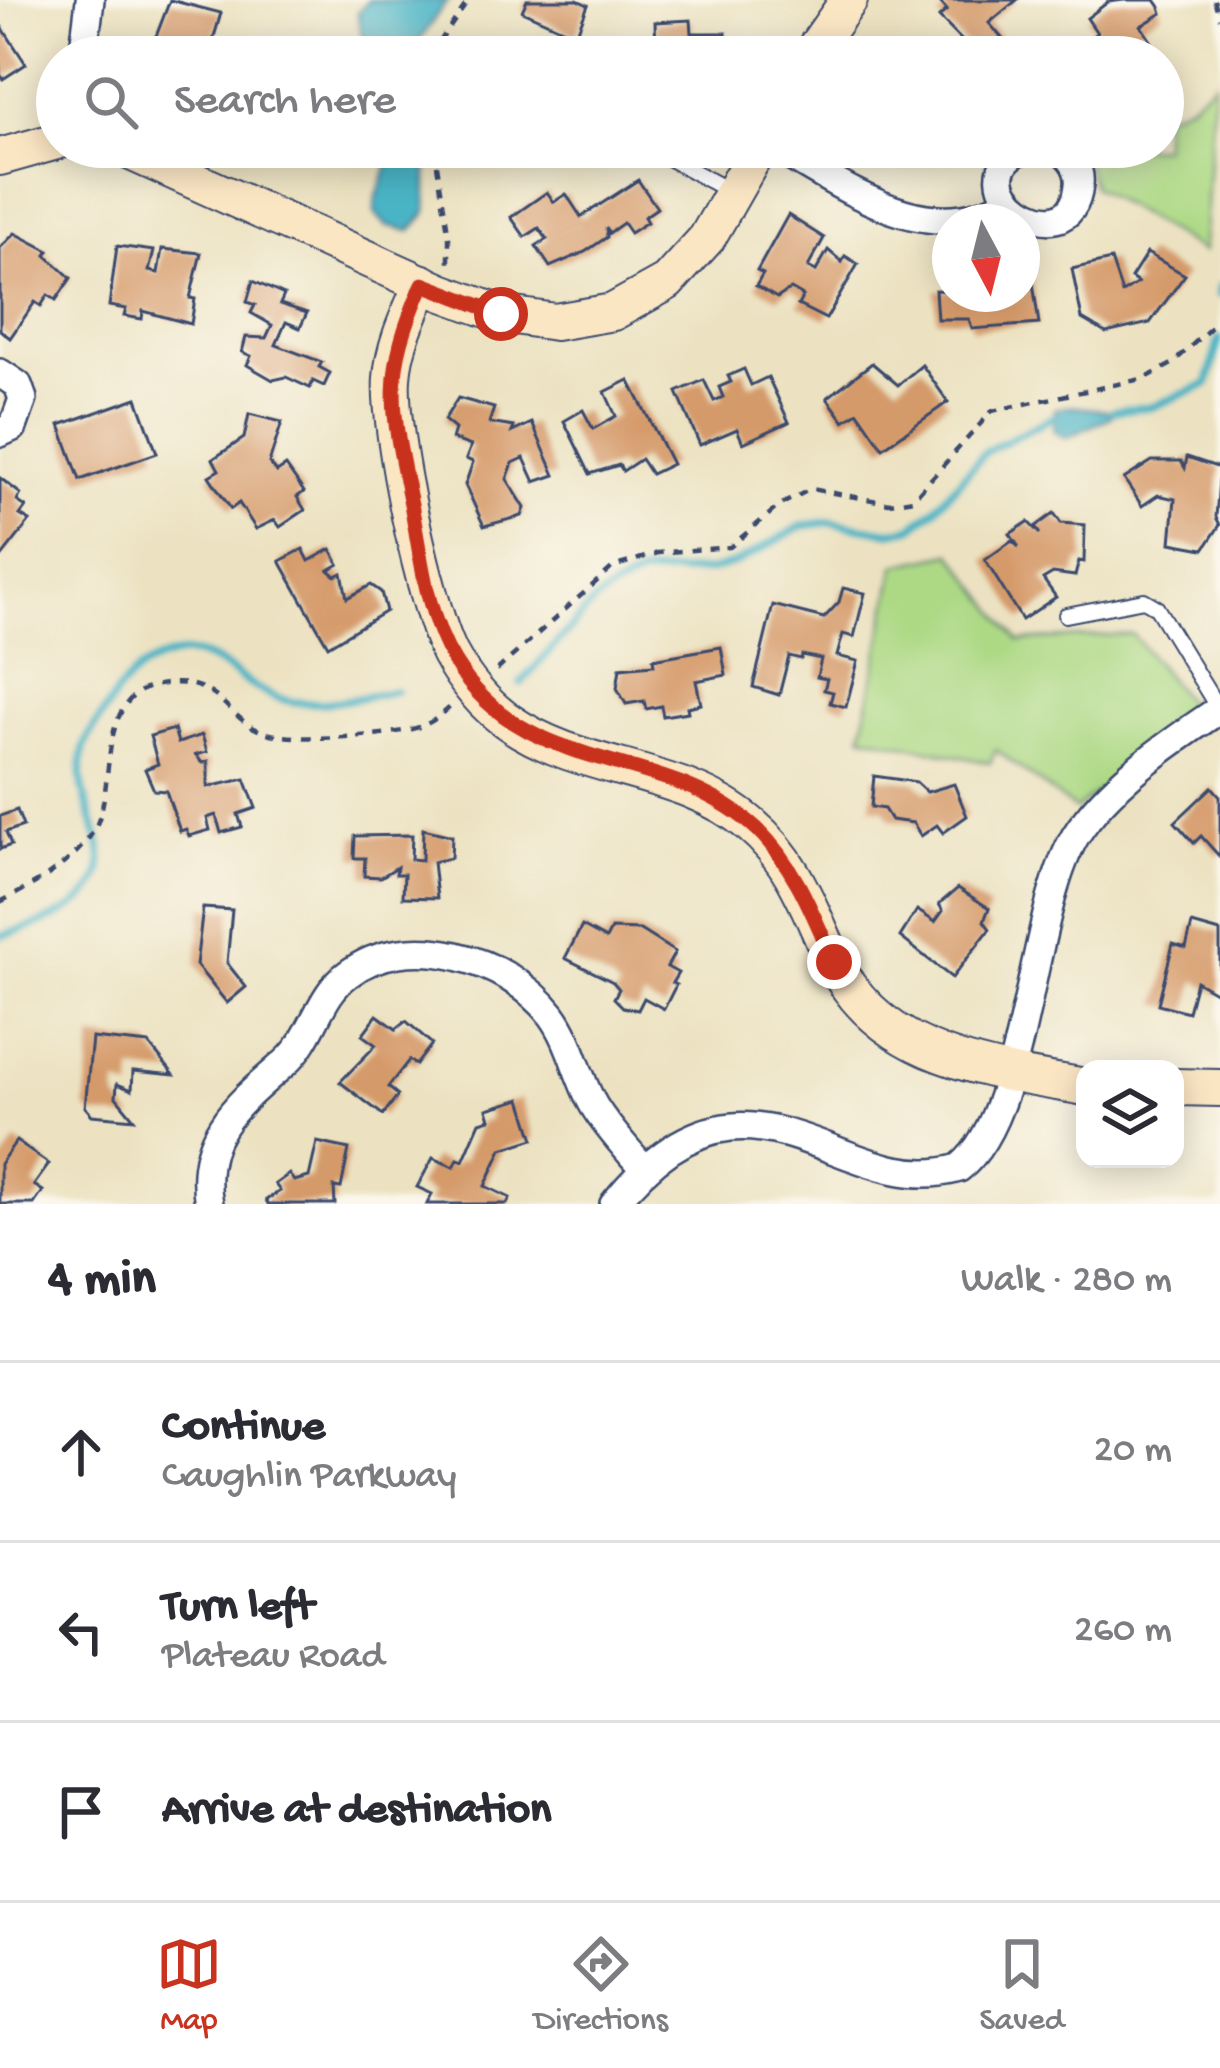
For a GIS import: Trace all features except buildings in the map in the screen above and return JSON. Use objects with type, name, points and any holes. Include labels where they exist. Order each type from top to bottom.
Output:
[{"type":"street","points":[[86,36],[90,0]]},
{"type":"street","points":[[823,36],[848,0]]},
{"type":"street","points":[[0,157],[36,147]]},
{"type":"street","points":[[166,168],[432,288],[529,320],[555,322],[614,312],[667,282],[688,262],[747,168]]},
{"type":"street","points":[[814,168],[904,215],[974,217],[1008,201]]},
{"type":"street","points":[[1005,168],[1002,183],[1008,201],[1020,214],[1038,220],[1056,217],[1071,206],[1079,190],[1075,168]]},
{"type":"street","points":[[432,288],[395,354],[392,401],[432,605],[453,658],[472,687],[533,736],[680,784],[731,809],[791,870],[834,962],[875,1020],[919,1047],[1076,1085]]},
{"type":"street","points":[[0,373],[18,385],[23,399],[13,427],[0,433]]},
{"type":"street","points":[[614,1204],[645,1170],[688,1144],[743,1137],[792,1150],[860,1185],[916,1189],[968,1161],[988,1131],[1076,835],[1110,796],[1219,709]]},
{"type":"street","points":[[209,1204],[210,1148],[225,1115],[302,1046],[337,983],[367,961],[401,952],[461,958],[533,996],[565,1035],[593,1105],[645,1170]]},
{"type":"street","points":[[1184,1088],[1220,1088]]},
{"type":"lane","points":[[686,168],[733,194]]},
{"type":"lane","points":[[1066,615],[1144,600],[1156,607],[1219,709]]},
{"type":"path","points":[[444,36],[469,0]]},
{"type":"path","points":[[1214,0],[1220,18]]},
{"type":"path","points":[[432,288],[449,237],[438,168]]},
{"type":"path","points":[[488,675],[537,640],[613,567],[658,553],[730,547],[780,505],[811,489],[889,503],[913,499],[992,412],[1146,378],[1172,364],[1220,319]]},
{"type":"path","points":[[0,902],[90,837],[109,778],[117,719],[136,694],[153,686],[211,690],[253,726],[289,735],[421,727],[458,700]]},
{"type":"green space","points":[[1214,82],[1203,252],[1093,187],[1088,168],[1184,168],[1184,106]]},
{"type":"green space","points":[[952,553],[1019,641],[1132,634],[1192,708],[1076,810],[996,750],[990,763],[862,735],[896,565]]},
{"type":"water","points":[[368,0],[449,0],[423,36],[363,36],[358,12]]},
{"type":"water","points":[[387,168],[427,168],[427,212],[410,231],[386,225],[375,213]]},
{"type":"water","points":[[1055,409],[1113,411],[1111,417],[1066,438],[1054,431]]},
{"type":"waterway","points":[[1219,295],[1220,286]]},
{"type":"waterway","points":[[1113,411],[1154,406],[1208,384],[1219,339]]},
{"type":"waterway","points":[[521,683],[594,602],[616,587],[643,574],[709,571],[738,562],[802,526],[830,522],[891,532],[911,528],[932,512],[985,452],[1051,418]]},
{"type":"waterway","points":[[0,936],[56,917],[87,895],[97,880],[99,842],[83,788],[83,753],[114,698],[147,665],[181,654],[197,655],[277,698],[306,703],[395,691]]},
{"type":"route","points":[[501,314],[423,284],[395,354],[392,401],[396,430],[432,605],[453,658],[492,708],[533,736],[680,784],[731,809],[755,828],[791,870],[834,962]]}]
